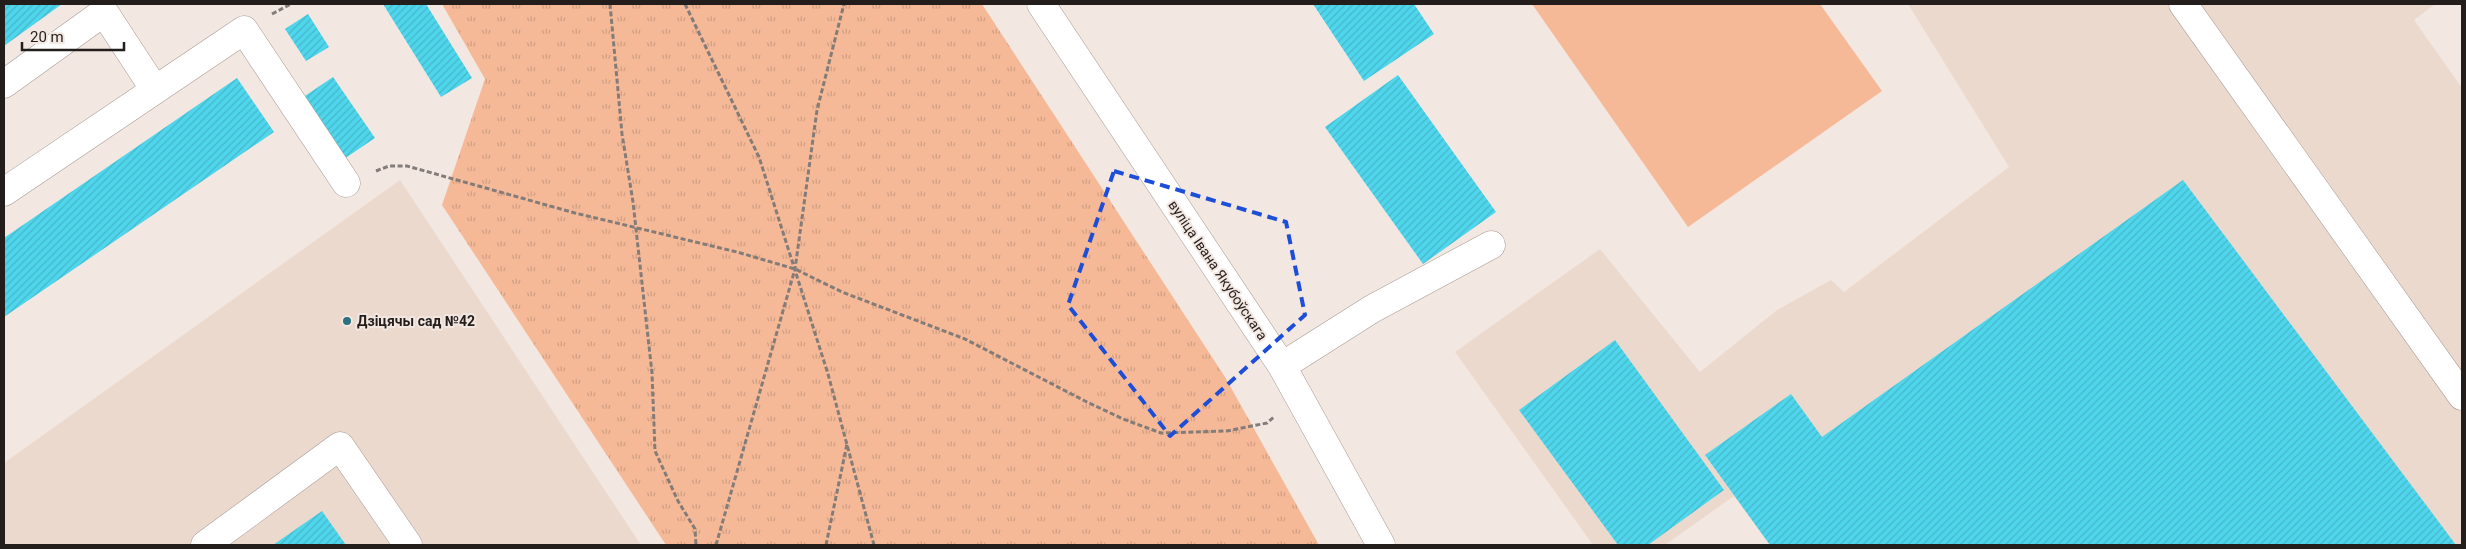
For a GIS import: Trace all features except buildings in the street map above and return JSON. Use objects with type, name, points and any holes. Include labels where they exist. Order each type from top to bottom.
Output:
[{"type":"street","name":"вуліца Івана Якубоўскага","points":[[1041,4],[1282,366],[1381,545]]},
{"type":"street","points":[[2183,4],[2462,396]]},
{"type":"street","points":[[4,84],[104,12],[155,90]]},
{"type":"street","points":[[4,192],[244,30],[346,183]]},
{"type":"street","points":[[1282,366],[1372,309],[1491,245]]},
{"type":"street","points":[[205,545],[340,446],[408,545]]},
{"type":"path","points":[[610,4],[622,134],[633,202],[634,228],[652,373],[655,451],[678,501],[695,528],[696,545]]},
{"type":"path","points":[[685,4],[759,157],[828,374],[874,545]]},
{"type":"path","points":[[716,545],[795,268],[817,110],[844,4]]},
{"type":"path","points":[[346,183],[389,166],[407,166],[634,228],[737,252],[795,268],[842,292],[965,339],[1085,400],[1161,433],[1227,431],[1267,423],[1299,395]]},
{"type":"path","points":[[826,545],[847,443]]},
{"type":"highlighted area","points":[[1114,171],[1286,222],[1305,315],[1170,436],[1068,305]]},
{"type":"shaded area","points":[[1908,4],[2435,4],[2414,20],[2462,88],[2462,545],[1770,545],[1734,496],[1665,545],[1593,545],[1455,352],[1600,249],[1700,372],[1777,310],[1831,280],[1844,292],[2009,167]]},
{"type":"shaded area","name":"Дзіцячы сад №42","points":[[400,180],[641,545],[4,545],[4,463]]},
{"type":"green space","points":[[442,4],[982,4],[1225,377],[1319,545],[666,545],[442,205],[485,79]]},
{"type":"green space","points":[[1532,4],[1820,4],[1882,91],[1688,227]]},
{"type":"place","name":"Дзіцячы сад №42","points":[[347,321]]}]
